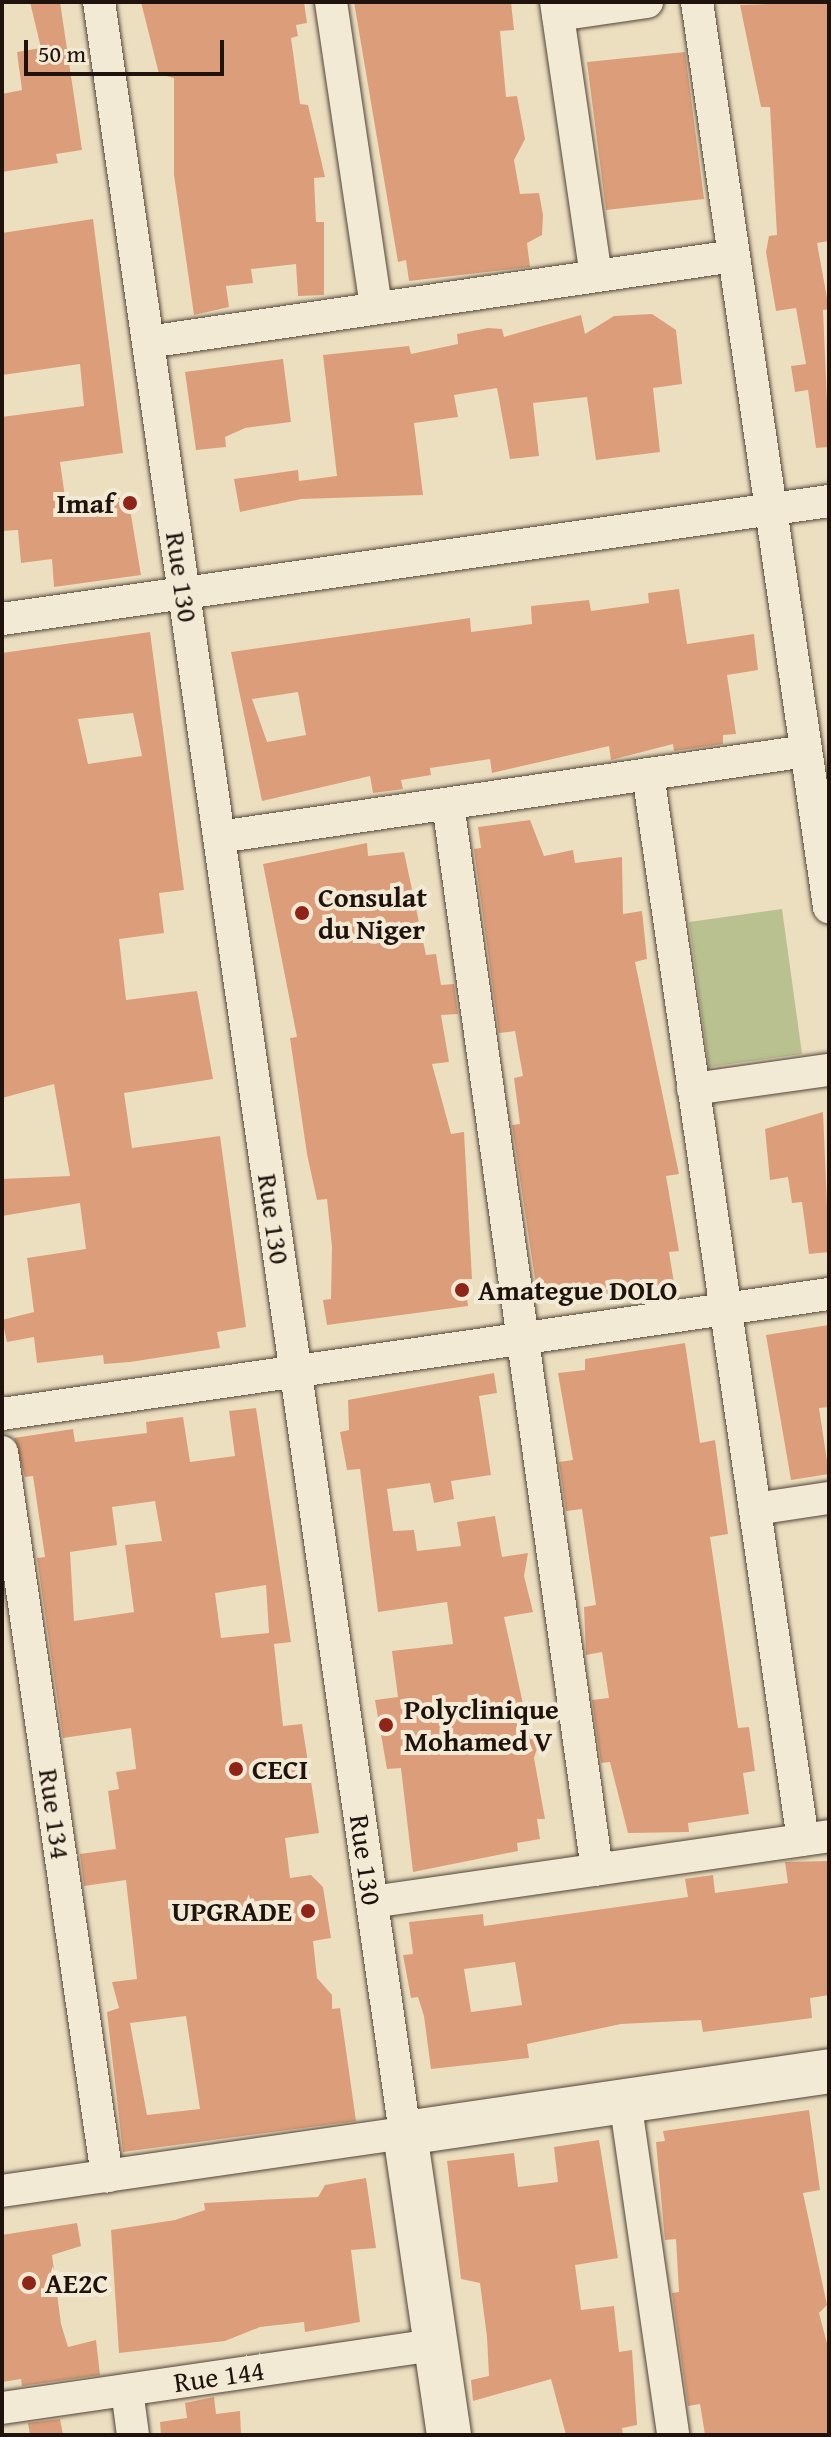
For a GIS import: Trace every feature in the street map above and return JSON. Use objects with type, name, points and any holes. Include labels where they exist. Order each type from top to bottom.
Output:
[{"type":"street","name":"Rue 130","points":[[99,2],[449,2435]]},
{"type":"street","points":[[331,2],[376,308]]},
{"type":"street","points":[[596,276],[557,8],[647,2]]},
{"type":"street","points":[[697,2],[829,907]]},
{"type":"street","points":[[148,342],[734,256]]},
{"type":"street","points":[[2,619],[829,501]]},
{"type":"street","points":[[219,837],[806,751]]},
{"type":"street","points":[[372,1902],[816,1838],[755,1509],[648,774]]},
{"type":"street","points":[[448,804],[519,1339],[597,1870]]},
{"type":"street","points":[[693,1089],[829,1070]]},
{"type":"street","points":[[2,1414],[829,1294]]},
{"type":"street","name":"Rue 134","points":[[2,1452],[107,2176]]},
{"type":"street","points":[[755,1509],[829,1498]]},
{"type":"street","points":[[2,2191],[625,2100],[828,2078]]},
{"type":"street","points":[[625,2100],[673,2435]]},
{"type":"street","name":"Rue 144","points":[[2,2408],[436,2345]]},
{"type":"street","points":[[127,2390],[133,2435]]},
{"type":"green space","points":[[782,909],[802,1054],[709,1067],[689,922]]},
{"type":"building","points":[[30,2],[60,2],[82,150],[56,154],[58,163],[2,172],[2,94],[22,90],[17,52],[41,48]]},
{"type":"building","points":[[141,2],[304,2],[307,23],[296,25],[298,36],[291,38],[300,104],[308,105],[325,177],[314,178],[316,222],[324,222],[324,295],[298,296],[296,264],[251,269],[253,283],[226,286],[229,307],[194,315],[174,175],[174,78],[159,74]]},
{"type":"building","points":[[354,2],[511,2],[514,30],[500,31],[506,97],[517,96],[525,139],[514,160],[520,194],[539,193],[543,215],[542,235],[527,243],[530,267],[409,281],[406,260],[398,262]]},
{"type":"building","points":[[829,2],[829,241],[817,243],[829,309],[823,310],[829,447],[816,448],[808,390],[795,392],[791,366],[806,364],[796,308],[776,311],[766,252],[769,236],[777,235],[770,107],[761,107],[740,5]]},
{"type":"building","points":[[685,52],[704,199],[606,210],[587,62]]},
{"type":"building","points":[[93,219],[123,453],[60,462],[66,504],[128,497],[141,575],[54,587],[52,559],[21,563],[18,530],[2,531],[2,417],[84,406],[80,364],[2,375],[2,233]]},
{"type":"building","points":[[652,314],[676,330],[682,384],[653,388],[660,452],[596,460],[587,397],[533,403],[539,456],[510,459],[497,388],[454,395],[458,417],[414,423],[423,495],[301,499],[240,512],[234,479],[298,470],[299,481],[337,476],[323,355],[409,346],[411,354],[458,344],[457,334],[488,328],[502,329],[504,337],[581,315],[585,334],[614,316]]},
{"type":"building","points":[[283,359],[291,422],[245,428],[225,437],[226,447],[196,450],[185,372]]},
{"type":"building","points":[[679,589],[687,644],[754,634],[758,670],[727,675],[736,734],[723,735],[723,744],[674,751],[673,744],[611,760],[609,746],[492,773],[490,759],[430,768],[431,775],[401,780],[403,789],[373,793],[370,776],[262,801],[231,652],[470,618],[471,632],[532,624],[531,606],[589,600],[591,611],[649,603],[648,593]],"holes":[[[298,692],[306,735],[267,742],[252,699]]]},
{"type":"building","points":[[150,632],[184,890],[159,893],[164,933],[119,939],[126,1000],[197,991],[213,1079],[124,1093],[132,1148],[220,1136],[246,1327],[217,1332],[220,1348],[130,1362],[104,1364],[103,1355],[37,1363],[34,1337],[7,1342],[2,1320],[34,1312],[27,1258],[86,1249],[80,1203],[2,1216],[2,1179],[70,1176],[54,1084],[2,1098],[2,653]],"holes":[[[133,713],[142,756],[88,764],[78,719]]]},
{"type":"building","points":[[530,820],[544,856],[573,850],[575,863],[622,857],[623,914],[642,911],[647,959],[635,962],[679,1174],[666,1176],[679,1251],[669,1252],[674,1283],[588,1297],[586,1287],[537,1292],[512,1125],[520,1124],[514,1078],[523,1076],[515,1031],[499,1033],[474,849],[481,848],[478,827]]},
{"type":"building","points":[[367,843],[368,856],[404,852],[426,955],[436,954],[441,985],[454,984],[458,1014],[441,1015],[449,1062],[432,1064],[451,1134],[464,1132],[472,1279],[465,1279],[468,1306],[327,1325],[323,1300],[331,1299],[332,1247],[327,1199],[317,1200],[307,1154],[290,1038],[297,1037],[263,864]]},
{"type":"building","points":[[823,1112],[829,1252],[809,1254],[802,1202],[792,1203],[788,1177],[770,1180],[765,1129]]},
{"type":"building","points":[[829,1325],[829,1407],[819,1408],[829,1474],[791,1480],[766,1335]]},
{"type":"building","points":[[685,1343],[700,1443],[715,1440],[728,1534],[710,1537],[738,1728],[749,1727],[755,1771],[743,1773],[749,1814],[688,1823],[689,1832],[628,1833],[610,1762],[601,1763],[592,1700],[609,1698],[602,1652],[586,1655],[584,1607],[596,1605],[582,1509],[566,1511],[559,1462],[573,1460],[558,1373],[585,1370],[585,1359]]},
{"type":"building","points":[[494,1373],[497,1393],[479,1396],[491,1475],[451,1481],[454,1499],[434,1503],[430,1483],[387,1489],[393,1531],[414,1530],[417,1551],[461,1546],[457,1522],[495,1516],[502,1557],[528,1553],[524,1576],[533,1612],[504,1617],[530,1736],[542,1733],[534,1758],[545,1819],[537,1819],[540,1839],[517,1843],[518,1851],[413,1872],[401,1768],[387,1769],[375,1700],[398,1697],[392,1651],[453,1644],[447,1602],[378,1612],[360,1469],[347,1470],[340,1432],[349,1430],[348,1400]]},
{"type":"building","points":[[256,1408],[291,1642],[274,1644],[283,1726],[302,1724],[319,1833],[285,1838],[290,1878],[311,1875],[323,1887],[331,1938],[313,1941],[317,1978],[332,1995],[332,2009],[340,2008],[356,2121],[123,2152],[107,2012],[119,2008],[112,1982],[137,1979],[126,1880],[84,1886],[80,1854],[116,1849],[108,1791],[119,1789],[116,1772],[136,1769],[131,1728],[63,1738],[37,1558],[45,1557],[33,1476],[25,1477],[14,1438],[73,1429],[75,1442],[147,1433],[146,1422],[183,1417],[190,1462],[235,1456],[229,1411]],"holes":[[[155,1501],[162,1541],[125,1545],[134,1612],[74,1621],[70,1552],[117,1545],[112,1507]],[[266,1585],[269,1633],[221,1638],[215,1593]],[[186,2016],[200,2109],[147,2115],[130,2023]]]},
{"type":"building","points":[[829,1861],[829,1995],[810,1998],[812,2018],[703,2032],[701,2020],[621,2024],[527,2044],[529,2058],[431,2069],[424,2016],[418,1997],[411,1998],[403,1955],[413,1954],[409,1922],[483,1914],[484,1926],[688,1897],[685,1879],[713,1875],[715,1893],[788,1883],[785,1862]],"holes":[[[515,1962],[522,2005],[471,2012],[464,1969]]]},
{"type":"building","points":[[809,2110],[820,2190],[803,2193],[827,2305],[819,2313],[829,2351],[829,2435],[705,2435],[700,2404],[688,2406],[672,2293],[679,2292],[676,2239],[665,2240],[656,2142],[665,2141],[663,2131]]},
{"type":"building","points":[[599,2140],[618,2258],[575,2265],[581,2310],[614,2306],[619,2352],[632,2350],[637,2425],[622,2428],[623,2435],[566,2435],[551,2379],[473,2401],[471,2380],[489,2376],[487,2337],[480,2283],[461,2279],[447,2161],[514,2153],[518,2187],[558,2182],[554,2147]]},
{"type":"building","points":[[366,2178],[376,2248],[351,2250],[360,2322],[305,2332],[304,2322],[260,2327],[225,2341],[119,2353],[111,2230],[175,2220],[205,2210],[204,2203],[318,2197],[325,2185]]},
{"type":"building","points":[[77,2223],[81,2246],[52,2255],[61,2324],[68,2347],[96,2340],[100,2375],[22,2386],[21,2379],[2,2382],[2,2235]]},
{"type":"building","points":[[214,2397],[216,2414],[240,2411],[241,2435],[161,2435],[160,2422],[187,2418],[185,2403]]},
{"type":"building","points":[[60,2419],[63,2435],[30,2435],[28,2423]]},
{"type":"place","name":"Imaf","points":[[130,503]]},
{"type":"place","name":"Consulat du Niger","points":[[302,913]]},
{"type":"place","name":"Amategue DOLO","points":[[462,1290]]},
{"type":"place","name":"Polyclinique Mohamed V","points":[[386,1725]]},
{"type":"place","name":"CECI","points":[[236,1769]]},
{"type":"place","name":"UPGRADE","points":[[308,1911]]},
{"type":"place","name":"AE2C","points":[[29,2283]]}]
